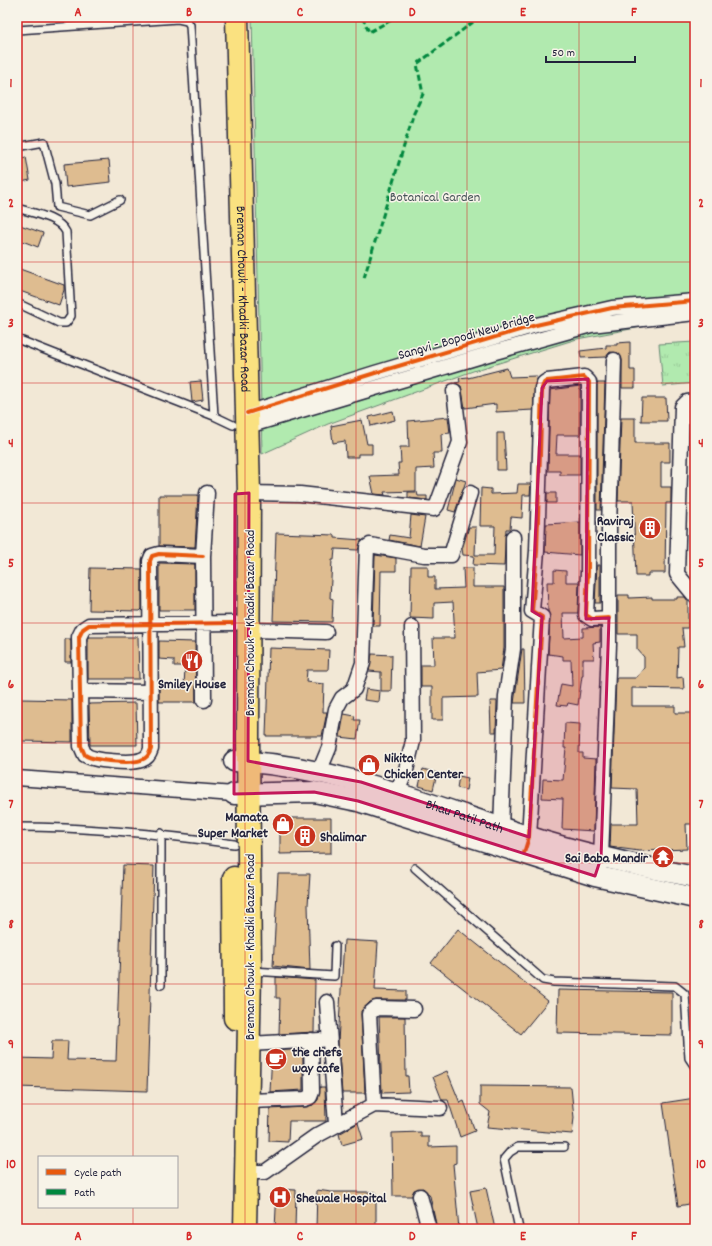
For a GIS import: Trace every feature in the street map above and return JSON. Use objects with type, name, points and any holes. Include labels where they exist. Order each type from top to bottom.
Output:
[{"type":"main road","name":"Breman Chowk - Khadki Bazar Road","points":[[224,17],[236,420],[242,494],[241,795],[250,971],[245,1229]]},
{"type":"main road","name":"Breman Chowk - Khadki Bazar Road","points":[[236,420],[237,17]]},
{"type":"main road","name":"Bhau Patil Path","points":[[241,761],[319,772],[361,782],[392,802],[695,898]]},
{"type":"main road","name":"Bhau Patil Path","points":[[241,795],[314,792],[358,801],[392,802]]},
{"type":"main road","name":"Breman Chowk - Khadki Bazar Road","points":[[230,1229],[235,1032],[234,844],[241,795]]},
{"type":"main road","name":"Bhau Patil Path","points":[[473,828],[501,828],[526,845]]},
{"type":"main road","name":"Bhau Patil Path","points":[[599,867],[695,877]]},
{"type":"street","name":"Sangvi - Bopodi New Bridge","points":[[306,400],[536,325],[612,308],[695,301]]},
{"type":"street","name":"Sangvi - Bopodi New Bridge","points":[[236,420],[306,400],[591,325],[695,313]]},
{"type":"street","points":[[599,867],[609,618],[609,528],[614,360]]},
{"type":"street","points":[[526,845],[542,617],[532,611],[536,551],[542,388],[544,383],[547,381],[584,377],[589,382],[588,572],[586,615],[592,619],[609,618]]},
{"type":"street","points":[[242,494],[300,494],[434,508],[437,505],[460,442],[454,391]]},
{"type":"street","points":[[695,401],[687,402],[682,407],[677,574],[695,596]]},
{"type":"street","points":[[204,700],[203,556],[207,493]]},
{"type":"street","points":[[319,772],[329,748],[336,709],[342,698],[354,690],[363,662],[367,547],[370,545],[424,555],[451,554],[470,493]]},
{"type":"street","points":[[501,828],[506,696],[513,649],[513,537]]},
{"type":"street","points":[[203,556],[159,554],[151,558],[150,624],[151,749],[147,758],[137,762],[94,760],[85,755],[82,746],[79,637],[83,629],[89,625],[150,624],[203,623],[326,632]]},
{"type":"street","points":[[392,802],[406,770],[413,741],[412,628]]},
{"type":"street","points":[[80,691],[151,692]]},
{"type":"street","points":[[17,778],[241,795]]},
{"type":"street","points":[[327,1002],[328,1040],[336,1124]]},
{"type":"street","points":[[374,1105],[369,1014],[376,1008],[414,1009]]},
{"type":"street","points":[[248,1101],[305,1099],[310,1097],[312,1092],[311,1040]]},
{"type":"street","points":[[249,1044],[328,1040]]},
{"type":"street","points":[[246,1172],[265,1172],[336,1124],[374,1105],[440,1108]]},
{"type":"street","points":[[420,1196],[429,1229]]},
{"type":"lane","points":[[17,30],[178,19],[187,21],[190,25],[236,420],[17,338]]},
{"type":"lane","points":[[17,147],[44,142],[55,184],[57,207],[90,215],[120,200]]},
{"type":"lane","points":[[17,208],[56,222],[64,228],[66,232],[71,316],[66,323],[63,324],[17,303]]},
{"type":"lane","points":[[17,827],[51,827],[161,834],[234,844]]},
{"type":"lane","points":[[161,834],[161,986]]},
{"type":"lane","points":[[415,868],[543,980],[554,982],[675,986],[680,988],[685,994],[689,1058],[695,1067]]},
{"type":"lane","points":[[250,971],[334,976],[335,946]]},
{"type":"lane","points":[[519,1229],[504,1159],[510,1152],[518,1147],[564,1147]]},
{"type":"highlighted area","points":[[588,379],[586,619],[609,618],[601,858],[595,876],[358,801],[314,792],[234,794],[235,494],[249,493],[248,761],[361,782],[529,837],[542,617],[532,611],[542,388],[547,381]]},
{"type":"green space","name":"Botanical Garden","points":[[252,17],[695,17],[695,321],[663,323],[577,339],[473,371],[328,424],[262,454]]},
{"type":"green space","points":[[695,342],[695,383],[663,386],[659,344]]},
{"type":"building","points":[[26,157],[30,180],[17,183],[17,159]]},
{"type":"building","points":[[109,160],[111,182],[66,187],[64,164]]},
{"type":"building","points":[[17,224],[43,233],[38,247],[17,239]]},
{"type":"building","points":[[17,268],[64,285],[64,290],[59,305],[17,290]]},
{"type":"building","points":[[630,342],[630,370],[635,370],[635,388],[622,388],[622,360],[618,353],[610,352],[606,357],[581,358],[580,351],[606,348],[606,345],[617,345],[617,343]]},
{"type":"building","points":[[507,368],[510,377],[536,376],[533,410],[496,412],[496,404],[465,408],[461,386],[455,383],[460,382],[459,378],[468,378]]},
{"type":"building","points":[[201,381],[203,400],[192,402],[190,382]]},
{"type":"building","points":[[597,383],[605,383],[601,510],[597,510]]},
{"type":"building","points":[[580,386],[580,435],[557,435],[556,454],[580,454],[580,475],[560,475],[560,471],[548,471],[550,390]]},
{"type":"building","points":[[642,398],[666,398],[667,421],[641,421]]},
{"type":"building","points":[[393,411],[395,420],[371,426],[369,417]]},
{"type":"building","points":[[448,417],[450,433],[441,434],[442,453],[433,453],[434,468],[416,469],[416,491],[384,492],[385,495],[374,494],[370,476],[399,475],[398,463],[401,463],[400,447],[409,447],[408,421]]},
{"type":"building","points":[[621,418],[635,418],[635,443],[670,443],[670,462],[661,462],[661,487],[671,487],[671,503],[666,503],[665,573],[648,573],[648,576],[636,576],[633,501],[618,501]]},
{"type":"building","points":[[362,420],[367,444],[372,444],[372,454],[358,454],[358,457],[346,457],[345,441],[333,443],[331,426]]},
{"type":"building","points":[[497,433],[504,433],[506,470],[497,470]]},
{"type":"building","points":[[456,478],[466,481],[455,512],[448,510]]},
{"type":"building","points":[[518,484],[531,484],[530,495],[523,495],[522,518],[511,517],[510,529],[506,529],[504,566],[473,565],[474,556],[463,555],[462,549],[469,527],[476,527],[475,555],[494,555],[495,526],[480,526],[481,488],[491,489],[491,494],[517,493]]},
{"type":"building","points":[[408,492],[417,492],[418,496],[427,496],[427,500],[408,498]]},
{"type":"building","points":[[547,493],[556,493],[556,503],[547,503]]},
{"type":"building","points":[[159,495],[198,495],[195,547],[159,546]]},
{"type":"building","points":[[411,515],[425,517],[420,546],[389,540],[390,535],[409,538]]},
{"type":"building","points":[[580,522],[580,555],[545,552],[546,524]]},
{"type":"building","points":[[276,533],[335,535],[335,538],[362,540],[358,550],[335,549],[334,560],[332,560],[330,598],[333,599],[332,622],[273,621]]},
{"type":"building","points":[[375,555],[396,558],[396,571],[381,571],[380,626],[373,626]]},
{"type":"building","points":[[159,563],[195,564],[195,610],[159,610]]},
{"type":"building","points":[[597,565],[600,565],[600,603],[595,603]]},
{"type":"building","points":[[411,566],[428,566],[428,577],[435,577],[435,589],[464,588],[463,568],[473,568],[473,587],[504,587],[504,648],[501,670],[477,672],[478,697],[443,698],[443,720],[432,720],[432,687],[421,687],[421,665],[434,665],[433,638],[455,638],[453,602],[434,603],[434,619],[410,618]]},
{"type":"building","points":[[90,568],[142,569],[142,609],[140,611],[89,610]]},
{"type":"building","points":[[554,570],[566,571],[566,582],[579,582],[578,613],[563,613],[564,638],[583,637],[583,628],[600,627],[600,642],[593,643],[594,659],[583,659],[583,676],[578,705],[568,703],[567,706],[557,705],[561,684],[572,686],[571,660],[563,660],[563,656],[548,654],[550,618],[548,611],[547,582],[554,582]]},
{"type":"building","points":[[618,595],[629,595],[629,598],[652,597],[652,599],[677,599],[677,597],[685,597],[688,601],[688,628],[682,628],[684,647],[678,647],[677,678],[683,677],[684,689],[632,688],[632,706],[675,706],[675,713],[695,713],[695,824],[686,824],[687,849],[639,851],[610,847],[611,824],[638,824],[637,789],[612,788],[616,678],[636,678],[644,668],[644,657],[637,649],[637,634],[618,634]]},
{"type":"building","points":[[88,637],[138,637],[139,679],[88,679]]},
{"type":"building","points":[[65,639],[71,639],[71,662],[65,662]]},
{"type":"building","points":[[159,641],[195,642],[196,702],[159,702],[159,687],[184,688],[185,666],[174,666],[174,660],[159,659]]},
{"type":"building","points":[[269,648],[329,650],[328,670],[307,670],[306,682],[324,684],[323,712],[327,712],[322,736],[266,736]]},
{"type":"building","points":[[522,649],[524,649],[525,703],[514,703]]},
{"type":"building","points":[[372,654],[392,655],[391,691],[381,691],[381,672],[369,671]]},
{"type":"building","points":[[366,689],[380,691],[379,702],[364,700]]},
{"type":"building","points":[[21,699],[72,700],[72,742],[21,741]]},
{"type":"building","points":[[490,701],[497,701],[496,732],[491,732]]},
{"type":"building","points":[[136,703],[137,745],[90,745],[89,704]]},
{"type":"building","points":[[344,714],[355,716],[354,720],[360,720],[357,739],[340,737]]},
{"type":"building","points":[[565,723],[580,724],[579,753],[583,753],[583,758],[596,759],[594,831],[562,829],[563,799],[542,798],[543,779],[563,780],[566,748],[564,748]]},
{"type":"building","points":[[423,769],[437,773],[433,790],[419,786]]},
{"type":"building","points":[[459,776],[468,778],[466,790],[457,788]]},
{"type":"building","name":"Shalimar","points":[[280,818],[331,818],[331,853],[280,854]]},
{"type":"building","points":[[123,865],[154,866],[147,1091],[17,1087],[17,1058],[51,1059],[52,1041],[68,1041],[67,1060],[116,1061]]},
{"type":"building","points":[[278,874],[310,874],[308,905],[310,970],[273,966]]},
{"type":"building","points":[[458,929],[548,1001],[521,1034],[431,963]]},
{"type":"building","points":[[344,940],[378,942],[375,990],[406,991],[406,1000],[376,1000],[370,1002],[361,1011],[365,1093],[342,1093],[338,1042]]},
{"type":"building","points":[[276,977],[315,980],[314,1032],[279,1034],[280,998],[276,998]]},
{"type":"building","points":[[558,990],[672,992],[672,1035],[557,1033]]},
{"type":"building","points":[[379,1017],[405,1017],[406,1076],[408,1076],[409,1092],[382,1093]]},
{"type":"building","points":[[303,1049],[303,1090],[270,1092],[272,1051]]},
{"type":"building","points":[[447,1071],[460,1103],[464,1101],[475,1131],[460,1137],[448,1100],[442,1100],[433,1077]]},
{"type":"building","points":[[480,1086],[571,1087],[574,1118],[572,1134],[487,1127],[490,1112],[480,1104]]},
{"type":"building","points":[[320,1087],[325,1087],[326,1121],[289,1121],[288,1142],[269,1141],[270,1109],[305,1107],[313,1105],[318,1100]]},
{"type":"building","points":[[695,1098],[695,1203],[678,1206],[663,1103]]},
{"type":"building","points":[[358,1123],[363,1139],[342,1145],[339,1134]]},
{"type":"building","points":[[421,1132],[421,1137],[429,1137],[429,1147],[456,1146],[456,1163],[453,1164],[459,1229],[437,1229],[430,1196],[423,1188],[414,1190],[412,1196],[393,1196],[392,1133]]},
{"type":"building","points":[[486,1188],[495,1229],[478,1229],[470,1191]]},
{"type":"building","points":[[277,1189],[296,1190],[295,1229],[275,1229]]},
{"type":"building","points":[[317,1190],[331,1192],[376,1192],[376,1229],[316,1229]]},
{"type":"marked path","points":[[362,17],[369,32],[397,17]]},
{"type":"marked path","points":[[364,278],[414,113],[423,94],[417,64],[480,17]]},
{"type":"cycle path","points":[[247,413],[536,325],[612,308],[695,301]]},
{"type":"cycle path","points":[[524,853],[529,837],[542,617],[532,611],[537,551],[542,388],[544,383],[547,381],[584,377],[589,382],[588,572],[586,615],[592,619],[609,618]]},
{"type":"cycle path","points":[[203,556],[159,554],[152,556],[150,561],[151,749],[149,755],[141,760],[129,762],[96,759],[85,755],[81,746],[79,637],[83,629],[89,625],[234,623]]},
{"type":"place","name":"Raviraj Classic","points":[[650,528]]},
{"type":"place","name":"Smiley House","points":[[192,661]]},
{"type":"place","name":"Nikita Chicken Center","points":[[369,765]]},
{"type":"place","name":"Mamata Super Market","points":[[283,824]]},
{"type":"place","name":"Shalimar","points":[[305,836]]},
{"type":"place","name":"Sai Baba Mandir","points":[[663,857]]},
{"type":"place","name":"the chefs way cafe","points":[[276,1059]]},
{"type":"place","name":"Shewale Hospital","points":[[280,1197]]}]
